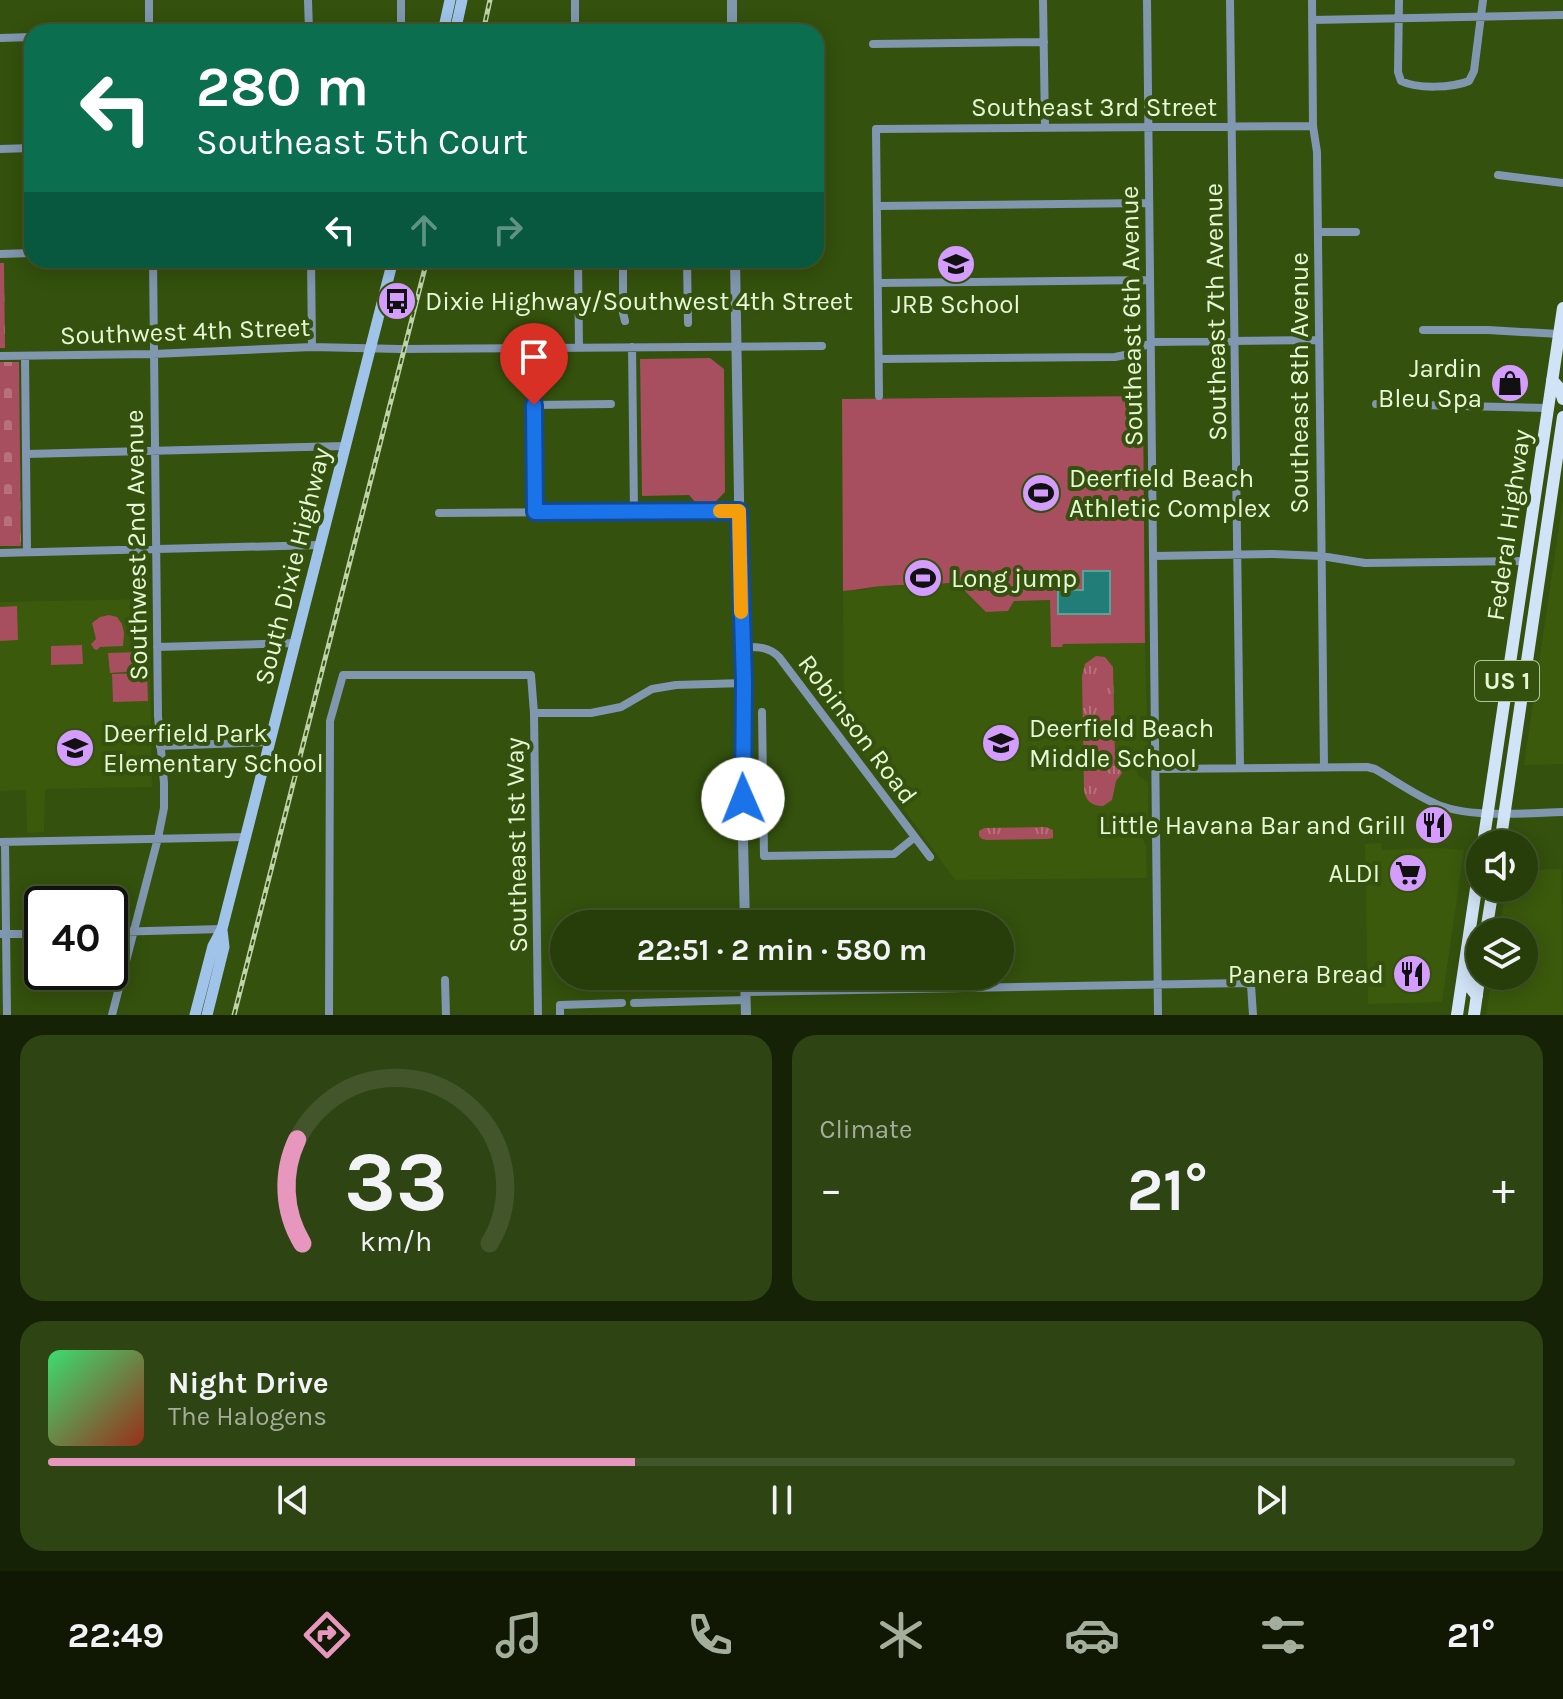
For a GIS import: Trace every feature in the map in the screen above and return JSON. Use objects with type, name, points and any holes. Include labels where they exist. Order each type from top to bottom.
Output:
[{"type":"main road","points":[[445,24],[450,0]]},
{"type":"main road","points":[[457,24],[462,0]]},
{"type":"main road","name":"South Dixie Highway","points":[[195,1015],[213,946],[222,929],[391,268]]},
{"type":"main road","name":"Federal Highway","points":[[1485,830],[1563,308]]},
{"type":"main road","points":[[1558,340],[1563,364]]},
{"type":"main road","points":[[1552,380],[1560,389],[1563,399]]},
{"type":"main road","name":"Federal Highway","points":[[1502,830],[1563,417]]},
{"type":"main road","points":[[1531,518],[1535,538],[1544,547]]},
{"type":"main road","points":[[1525,561],[1532,572],[1537,594]]},
{"type":"main road","name":"South Dixie Highway","points":[[207,1015],[224,947],[222,929]]},
{"type":"main road","points":[[1457,1015],[1466,953]]},
{"type":"main road","points":[[1472,990],[1477,996]]},
{"type":"main road","points":[[1472,1015],[1478,990]]},
{"type":"main road","points":[[1460,993],[1465,997],[1472,1015]]},
{"type":"street","points":[[149,0],[149,24]]},
{"type":"street","points":[[308,0],[308,24]]},
{"type":"street","points":[[401,0],[401,24]]},
{"type":"street","points":[[575,0],[575,24]]},
{"type":"street","points":[[732,0],[732,24]]},
{"type":"street","points":[[1043,0],[1045,128]]},
{"type":"street","name":"Southeast 6th Avenue","points":[[1147,0],[1158,1015]]},
{"type":"street","name":"Southeast 7th Avenue","points":[[1230,0],[1240,768]]},
{"type":"street","name":"Southeast 8th Avenue","points":[[1312,0],[1313,126],[1317,152],[1324,767]]},
{"type":"street","points":[[1399,0],[1398,72],[1401,81],[1410,86],[1459,85],[1469,81],[1474,71],[1483,0]]},
{"type":"street","points":[[1312,20],[1563,15]]},
{"type":"street","points":[[0,38],[24,37]]},
{"type":"street","points":[[873,44],[1044,42]]},
{"type":"street","name":"Southeast 3rd Street","points":[[877,206],[876,129],[1313,126]]},
{"type":"street","points":[[0,149],[24,148]]},
{"type":"street","points":[[1498,175],[1563,183]]},
{"type":"street","points":[[879,396],[877,206],[1149,203]]},
{"type":"street","points":[[1318,232],[1356,232]]},
{"type":"street","points":[[0,254],[24,253]]},
{"type":"street","name":"Southwest 2nd Avenue","points":[[112,1015],[164,808],[158,716],[153,268]]},
{"type":"street","points":[[311,268],[312,347]]},
{"type":"street","points":[[578,268],[579,347]]},
{"type":"street","points":[[623,268],[625,321]]},
{"type":"street","points":[[687,268],[688,323]]},
{"type":"street","points":[[735,268],[744,683],[745,910]]},
{"type":"street","points":[[878,283],[1150,280]]},
{"type":"street","points":[[1423,330],[1488,330],[1558,340]]},
{"type":"street","points":[[879,359],[1115,357],[1152,342],[1319,340]]},
{"type":"street","name":"Southwest 4th Street","points":[[0,356],[153,354],[312,347],[822,346]]},
{"type":"street","points":[[632,347],[634,511]]},
{"type":"street","points":[[25,356],[27,552]]},
{"type":"street","points":[[535,512],[534,405],[611,404]]},
{"type":"street","points":[[1376,404],[1548,408]]},
{"type":"street","points":[[26,454],[345,446]]},
{"type":"street","points":[[439,513],[739,511]]},
{"type":"street","points":[[0,553],[320,545]]},
{"type":"street","points":[[1153,556],[1321,556],[1365,563],[1525,561]]},
{"type":"street","points":[[157,647],[295,643]]},
{"type":"street","name":"Robinson Road","points":[[742,647],[772,650],[779,657],[930,857]]},
{"type":"street","name":"Southeast 1st Way","points":[[329,1015],[330,721],[343,675],[531,675],[538,1015]]},
{"type":"street","points":[[534,713],[591,713],[621,707],[652,689],[676,685],[744,683]]},
{"type":"street","points":[[762,712],[764,856],[894,854],[915,837]]},
{"type":"street","points":[[743,732],[763,731]]},
{"type":"street","points":[[160,746],[270,742]]},
{"type":"street","points":[[1155,769],[1354,766],[1375,769],[1435,804],[1487,814],[1563,812]]},
{"type":"street","points":[[743,829],[764,829]]},
{"type":"street","points":[[7,1015],[3,842],[246,837]]},
{"type":"street","points":[[128,931],[222,929]]},
{"type":"street","points":[[3,934],[24,934]]},
{"type":"street","points":[[445,980],[446,1015]]},
{"type":"street","points":[[634,1003],[746,996],[1244,983],[1251,985],[1253,1015]]},
{"type":"street","points":[[746,990],[746,1015]]},
{"type":"street","points":[[560,1015],[560,1005],[622,1003]]},
{"type":"shaded area","points":[[1563,499],[1563,764],[1524,765]]},
{"type":"shaded area","name":"Deerfield Beach Middle School","points":[[956,582],[1014,601],[1050,600],[1051,646],[1145,643],[1148,759],[1137,766],[1137,775],[1148,782],[1148,827],[1143,831],[1147,878],[955,880],[844,727],[843,591]]},
{"type":"shaded area","name":"Deerfield Park Elementary School","points":[[149,599],[152,787],[45,789],[44,832],[27,833],[26,790],[0,791],[0,602]]},
{"type":"shaded area","points":[[1381,843],[1382,850],[1464,850],[1442,1002],[1368,1004],[1365,844]]},
{"type":"shaded area","points":[[1561,869],[1563,1015],[1486,1015],[1490,990],[1538,990],[1538,918],[1501,918],[1504,902],[1538,902],[1538,870]]},
{"type":"green space","points":[[0,263],[4,263],[5,348],[0,348]]},
{"type":"green space","points":[[710,358],[724,369],[725,492],[715,502],[695,502],[689,495],[642,496],[640,359]]},
{"type":"green space","points":[[0,362],[19,362],[21,546],[0,546]]},
{"type":"green space","points":[[1143,396],[1145,643],[1063,644],[1062,647],[1051,647],[1050,600],[1014,601],[1008,611],[986,612],[956,582],[843,591],[842,399]]},
{"type":"green space","points":[[17,606],[18,640],[0,641],[0,607]]},
{"type":"green space","points":[[109,615],[117,617],[122,624],[123,646],[94,649],[91,644],[96,639],[92,623]]},
{"type":"green space","points":[[82,645],[83,664],[51,665],[51,646]]},
{"type":"green space","points":[[138,652],[138,671],[110,673],[108,653]]},
{"type":"green space","points":[[1096,656],[1105,657],[1113,667],[1115,757],[1122,773],[1116,781],[1112,800],[1103,806],[1089,802],[1084,789],[1082,676],[1085,664]]},
{"type":"green space","points":[[147,673],[148,701],[113,702],[112,674]]},
{"type":"green space","points":[[1046,827],[1053,830],[1053,838],[987,840],[979,836],[979,831],[984,828]]},
{"type":"water","points":[[1083,571],[1110,571],[1110,614],[1058,614],[1058,590],[1083,590]]},
{"type":"railway","points":[[485,24],[490,0]]},
{"type":"railway","points":[[234,1015],[425,268]]},
{"type":"slow traffic","points":[[720,511],[739,511],[741,612]]},
{"type":"place","name":"JRB School","points":[[956,264]]},
{"type":"place","name":"Dixie Highway/Southwest 4th Street","points":[[397,301]]},
{"type":"place","name":"Jardin Bleu Spa","points":[[1510,383]]},
{"type":"place","name":"Deerfield Beach Athletic Complex","points":[[1041,493]]},
{"type":"place","name":"Long jump","points":[[923,578]]},
{"type":"place","name":"Deerfield Beach Middle School","points":[[1001,743]]},
{"type":"place","name":"Deerfield Park Elementary School","points":[[75,748]]},
{"type":"place","name":"Little Havana Bar and Grill","points":[[1434,825]]},
{"type":"place","name":"ALDI","points":[[1408,873]]},
{"type":"place","name":"Panera Bread","points":[[1412,974]]},
{"type":"route","points":[[534,405],[535,512],[739,511],[744,683],[743,799]]}]
